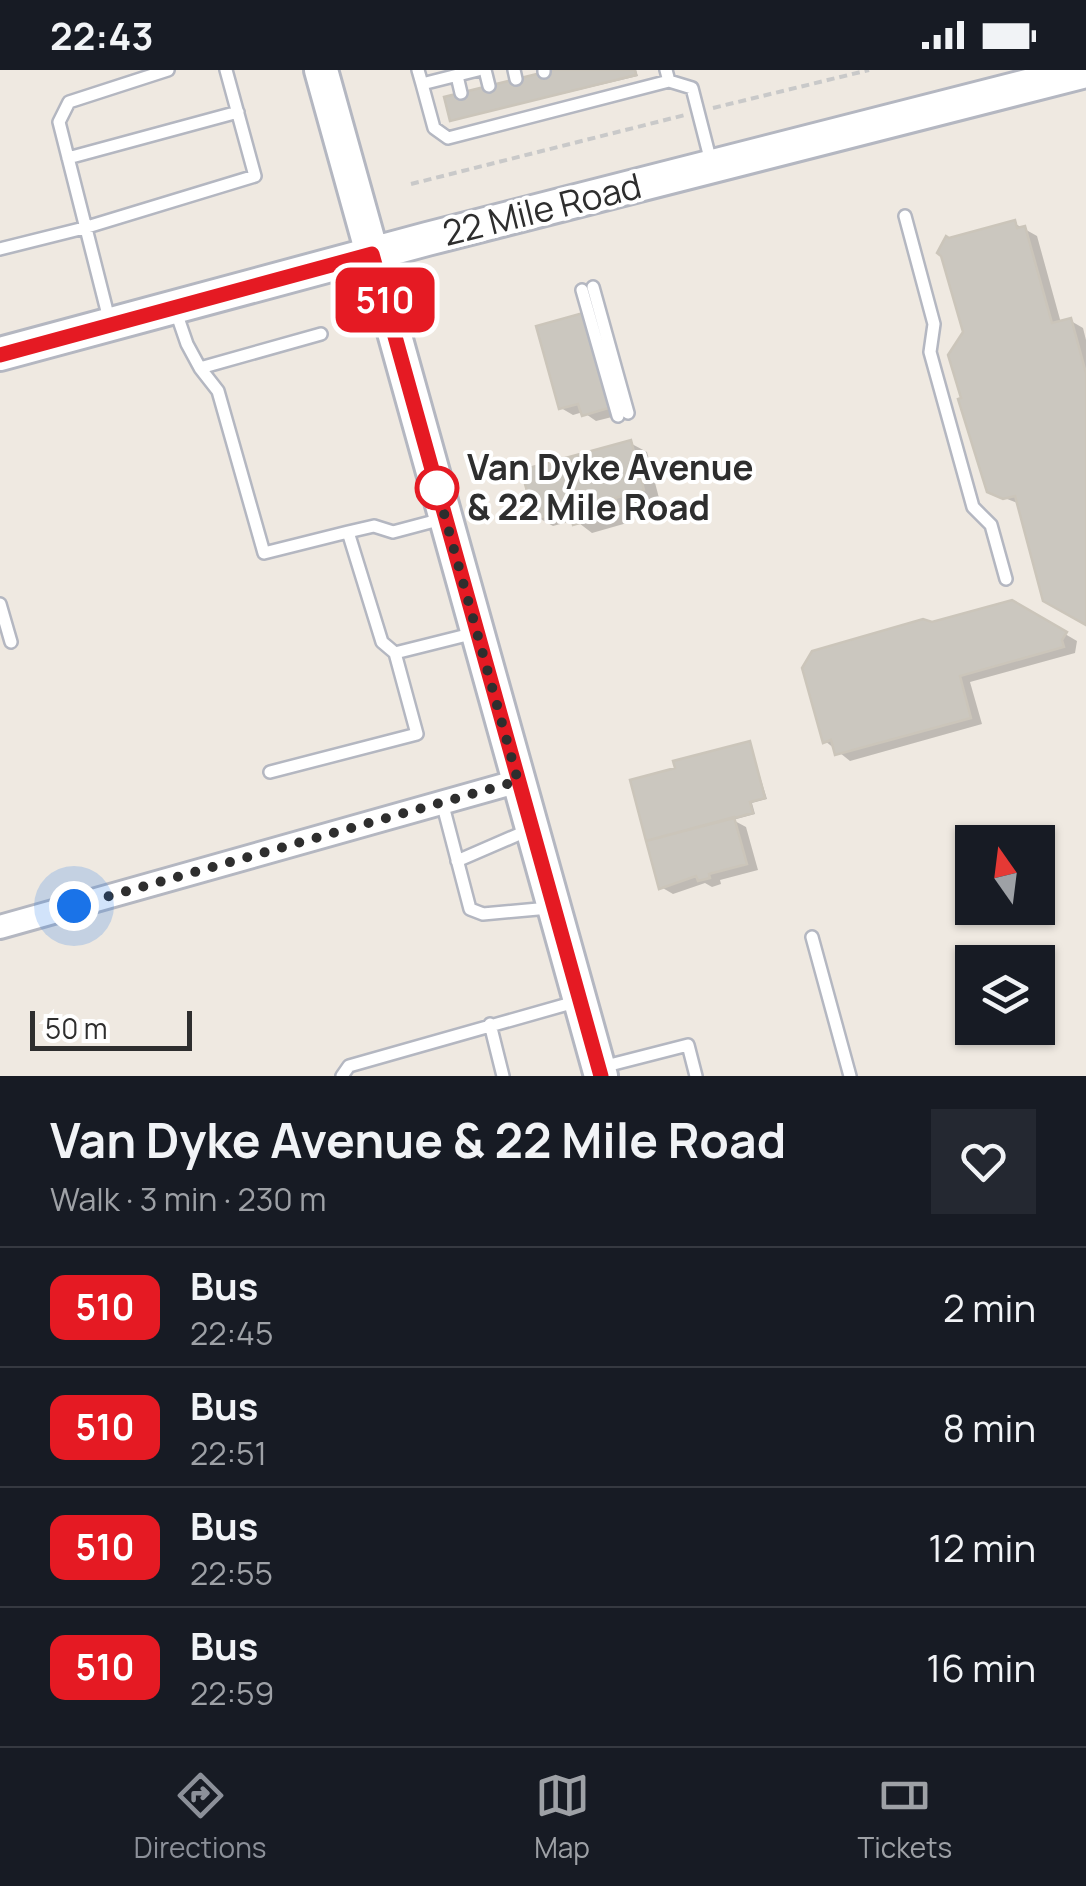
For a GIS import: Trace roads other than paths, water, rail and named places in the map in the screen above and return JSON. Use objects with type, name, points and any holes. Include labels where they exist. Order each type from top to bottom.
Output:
[{"type":"street","points":[[322,70],[599,1072]]},
{"type":"street","name":"22 Mile Road","points":[[0,354],[1045,76],[1086,71]]},
{"type":"street","points":[[0,926],[518,781]]},
{"type":"lane","points":[[110,325],[59,122],[69,102],[168,70]]},
{"type":"lane","points":[[0,249],[255,176],[226,70]]},
{"type":"lane","points":[[418,70],[434,128],[448,138],[608,97],[668,76],[692,88],[712,166]]},
{"type":"lane","points":[[422,84],[481,70],[489,86]]},
{"type":"lane","points":[[456,76],[461,93]]},
{"type":"lane","points":[[604,83],[608,97]]},
{"type":"lane","points":[[578,90],[582,104]]},
{"type":"lane","points":[[551,96],[555,111]]},
{"type":"lane","points":[[523,103],[527,118]]},
{"type":"lane","points":[[495,110],[500,125]]},
{"type":"lane","points":[[68,158],[238,112]]},
{"type":"lane","points":[[468,117],[472,132]]},
{"type":"lane","points":[[905,216],[934,324],[930,352],[973,507],[992,525],[1006,579]]},
{"type":"lane","points":[[588,288],[623,415]]},
{"type":"lane","points":[[175,307],[187,344],[218,391],[264,553],[374,526],[393,532],[446,518]]},
{"type":"lane","points":[[200,368],[322,334]]},
{"type":"lane","points":[[270,772],[417,734],[395,653],[382,642],[348,532]]},
{"type":"lane","points":[[0,604],[10,642]]},
{"type":"lane","points":[[395,653],[478,632]]},
{"type":"lane","points":[[442,802],[470,909],[483,914],[554,908]]},
{"type":"lane","points":[[457,861],[532,828]]},
{"type":"lane","points":[[812,937],[850,1076]]},
{"type":"lane","points":[[342,1076],[349,1066],[579,1000]]},
{"type":"lane","points":[[490,1024],[503,1076]]},
{"type":"lane","points":[[599,1072],[688,1045],[696,1076]]},
{"type":"place","name":"Van Dyke Avenue & 22 Mile Road","points":[[437,488]]}]
